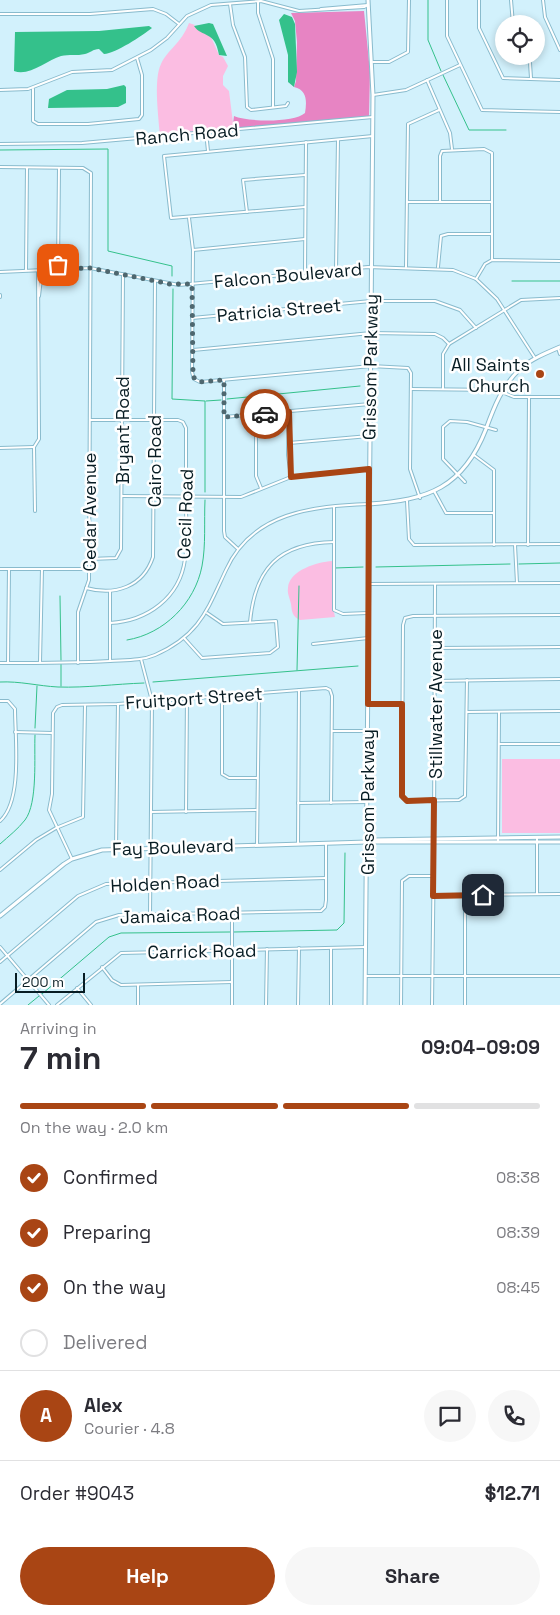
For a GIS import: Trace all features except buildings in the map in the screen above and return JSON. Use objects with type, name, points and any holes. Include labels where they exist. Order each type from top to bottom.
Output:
[{"type":"main road","name":"Grissom Parkway","points":[[366,1005],[373,136],[373,62],[368,2]]},
{"type":"main road","points":[[369,504],[420,498],[458,475],[474,455],[487,427],[494,404],[520,369],[535,358],[559,347]]},
{"type":"main road","name":"Fay Boulevard","points":[[537,840],[560,837]]},
{"type":"main road","name":"Fay Boulevard","points":[[0,916],[52,871],[72,859],[116,848],[498,840],[560,842]]},
{"type":"street","points":[[373,62],[389,62],[408,52],[409,0]]},
{"type":"street","points":[[447,0],[447,36],[482,110],[560,112]]},
{"type":"street","points":[[479,0],[479,28],[503,78],[560,80]]},
{"type":"street","points":[[511,0],[512,15]]},
{"type":"street","points":[[543,0],[545,17],[560,50]]},
{"type":"street","points":[[258,1],[260,20],[273,59],[272,107]]},
{"type":"street","points":[[0,90],[33,88],[64,74],[112,70],[138,58],[159,45],[187,16],[201,8],[258,1],[299,11],[321,10],[324,7],[368,2]]},
{"type":"street","points":[[230,4],[233,25],[245,57],[246,107],[251,110],[286,106],[288,103]]},
{"type":"street","points":[[0,14],[90,14],[153,9],[166,14],[179,24]]},
{"type":"street","points":[[33,88],[33,121],[38,124],[88,124],[139,119],[142,114],[142,75],[138,58]]},
{"type":"street","points":[[373,95],[397,93],[460,65]]},
{"type":"street","points":[[530,65],[531,79]]},
{"type":"street","points":[[427,80],[452,141],[452,149]]},
{"type":"street","points":[[406,268],[408,124],[439,110]]},
{"type":"street","name":"Ranch Road","points":[[0,144],[82,144],[373,117]]},
{"type":"street","points":[[206,132],[208,151]]},
{"type":"street","points":[[305,207],[171,218],[164,156],[373,136]]},
{"type":"street","points":[[336,270],[338,140]]},
{"type":"street","points":[[305,274],[306,142]]},
{"type":"street","points":[[440,202],[440,156],[442,151],[452,149],[484,149],[492,153],[492,260]]},
{"type":"street","points":[[0,168],[59,168],[58,269]]},
{"type":"street","points":[[26,270],[27,168]]},
{"type":"street","name":"Cedar Avenue","points":[[59,168],[84,168],[89,171],[91,177],[90,559],[86,588],[78,612],[78,663]]},
{"type":"street","points":[[246,212],[243,180],[305,175]]},
{"type":"street","points":[[407,202],[493,202]]},
{"type":"street","points":[[189,218],[193,250],[192,372],[194,380],[200,382],[371,366],[408,368],[411,373],[410,469],[420,498]]},
{"type":"street","points":[[438,268],[441,236],[448,234],[492,234]]},
{"type":"street","points":[[193,250],[304,240]]},
{"type":"street","points":[[476,279],[485,264],[492,260],[560,261]]},
{"type":"street","name":"Falcon Boulevard","points":[[0,272],[90,268],[170,284],[192,284],[372,267],[454,270],[476,279],[486,287],[505,310],[535,358]]},
{"type":"street","points":[[35,511],[34,447],[39,439],[38,270]]},
{"type":"street","points":[[39,296],[42,270]]},
{"type":"street","name":"Bryant Road","points":[[90,559],[111,559],[120,553],[123,274]]},
{"type":"street","name":"Cairo Road","points":[[86,588],[110,591],[120,590],[136,583],[150,566],[154,548],[155,281]]},
{"type":"street","points":[[443,389],[443,354],[449,344],[528,298],[560,298]]},
{"type":"street","name":"Patricia Street","points":[[192,318],[371,301],[444,303],[460,310],[476,328]]},
{"type":"street","points":[[192,350],[371,334],[435,334],[449,344]]},
{"type":"street","points":[[559,347],[560,354]]},
{"type":"street","points":[[224,380],[225,537],[238,549]]},
{"type":"street","points":[[411,389],[497,390],[514,397],[560,397]]},
{"type":"street","points":[[528,545],[529,397]]},
{"type":"street","points":[[224,417],[370,404]]},
{"type":"street","points":[[289,412],[291,477]]},
{"type":"street","points":[[256,414],[256,476],[261,488]]},
{"type":"street","points":[[90,420],[154,420]]},
{"type":"street","name":"Cecil Road","points":[[110,623],[123,622],[149,613],[167,598],[175,588],[185,560],[186,428],[183,422],[154,420]]},
{"type":"street","points":[[464,482],[443,459],[443,427],[450,422],[468,422],[496,430]]},
{"type":"street","points":[[289,443],[370,436]]},
{"type":"street","points":[[0,448],[34,447]]},
{"type":"street","points":[[474,455],[494,470],[494,545]]},
{"type":"street","points":[[122,496],[241,497],[291,477],[369,469]]},
{"type":"street","points":[[434,491],[446,513],[494,513]]},
{"type":"street","points":[[407,501],[411,543],[420,546],[560,544]]},
{"type":"street","points":[[0,663],[78,663],[141,659],[163,651],[184,638],[207,613],[226,569],[238,549],[253,534],[278,518],[302,510],[369,504]]},
{"type":"street","points":[[334,507],[334,610],[343,614],[368,613]]},
{"type":"street","points":[[250,622],[255,589],[269,565],[284,553],[306,544],[334,542]]},
{"type":"street","points":[[515,545],[517,583]]},
{"type":"street","points":[[0,569],[89,569]]},
{"type":"street","points":[[8,663],[9,569]]},
{"type":"street","points":[[40,663],[42,569]]},
{"type":"street","points":[[368,584],[560,583]]},
{"type":"street","name":"Stillwater Avenue","points":[[432,1005],[435,584]]},
{"type":"street","points":[[110,591],[110,661]]},
{"type":"street","points":[[184,638],[202,658],[273,652],[278,647],[276,621],[223,624],[207,613]]},
{"type":"street","points":[[467,680],[465,796],[459,800],[407,801],[402,796],[404,622],[409,616],[560,615]]},
{"type":"street","points":[[313,644],[368,638]]},
{"type":"street","points":[[435,648],[560,647]]},
{"type":"street","points":[[141,659],[152,701],[150,914]]},
{"type":"street","points":[[435,680],[560,679]]},
{"type":"street","name":"Fruitport Street","points":[[52,733],[53,713],[57,707],[326,688],[330,690],[332,731]]},
{"type":"street","points":[[298,844],[299,690]]},
{"type":"street","points":[[257,845],[258,693]]},
{"type":"street","points":[[222,696],[222,774],[229,778],[258,778]]},
{"type":"street","points":[[186,812],[187,698]]},
{"type":"street","points":[[0,701],[8,701],[15,708],[14,796],[9,811],[0,821]]},
{"type":"street","points":[[116,848],[118,704]]},
{"type":"street","points":[[368,704],[402,704]]},
{"type":"street","points":[[0,870],[36,840],[56,828],[83,817],[85,706]]},
{"type":"street","points":[[467,712],[560,712]]},
{"type":"street","points":[[498,840],[499,712]]},
{"type":"street","points":[[331,803],[332,731],[367,730]]},
{"type":"street","points":[[15,732],[52,733],[52,794],[49,810],[72,859]]},
{"type":"street","points":[[499,744],[560,744]]},
{"type":"street","points":[[298,803],[367,802]]},
{"type":"street","points":[[151,812],[257,810]]},
{"type":"street","points":[[537,840],[537,894]]},
{"type":"street","name":"Jamaica Road","points":[[0,1004],[96,922],[119,915],[320,911],[325,907],[326,900],[326,843]]},
{"type":"street","points":[[400,1005],[402,881],[409,876],[433,876]]},
{"type":"street","name":"Holden Road","points":[[0,962],[78,896],[106,884],[326,878]]},
{"type":"street","points":[[433,896],[560,894]]},
{"type":"street","points":[[465,895],[465,1005]]},
{"type":"street","points":[[232,913],[232,1005]]},
{"type":"street","points":[[0,947],[49,1005]]},
{"type":"street","name":"Carrick Road","points":[[57,1005],[120,953],[366,947]]},
{"type":"street","points":[[298,1005],[299,948]]},
{"type":"street","points":[[330,1005],[331,948]]},
{"type":"street","points":[[266,1005],[267,949]]},
{"type":"street","points":[[102,967],[116,984],[232,982]]},
{"type":"street","points":[[366,976],[465,978],[560,976]]},
{"type":"street","points":[[138,985],[138,1005]]},
{"type":"street","points":[[77,988],[91,1005]]},
{"type":"shaded area","points":[[364,11],[370,72],[369,117],[238,128],[233,124],[234,116],[249,119],[281,120],[291,119],[305,113],[304,93],[294,87],[296,81],[297,42],[295,21],[291,13]]},
{"type":"shaded area","points":[[284,14],[292,17],[295,24],[297,72],[294,87],[288,82],[288,55],[279,20]]},
{"type":"shaded area","points":[[189,23],[195,25],[211,37],[219,55],[223,57],[228,66],[223,76],[223,85],[229,91],[233,123],[238,128],[160,138],[157,89],[159,71],[164,59],[182,36]]},
{"type":"shaded area","points":[[213,24],[227,56],[219,55],[215,42],[194,26]]},
{"type":"shaded area","points":[[149,26],[152,28],[109,53],[104,54],[99,49],[82,55],[64,55],[26,72],[14,71],[15,32],[99,31]]},
{"type":"shaded area","points":[[124,85],[126,87],[126,103],[118,107],[48,108],[49,99],[67,90],[107,89]]},
{"type":"shaded area","points":[[332,561],[332,603],[335,617],[300,620],[295,617],[288,594],[288,588],[293,576],[312,565]]},
{"type":"shaded area","points":[[502,759],[560,759],[560,833],[502,833]]},
{"type":"waterway","points":[[428,0],[428,40],[441,71]]},
{"type":"waterway","points":[[443,75],[469,130],[506,130]]},
{"type":"waterway","points":[[0,150],[108,149],[108,251],[172,266],[172,276]]},
{"type":"waterway","points":[[512,281],[560,281]]},
{"type":"waterway","points":[[173,289],[172,399],[205,401],[205,492]]},
{"type":"waterway","points":[[227,399],[360,386]]},
{"type":"waterway","points":[[206,401],[221,400]]},
{"type":"waterway","points":[[127,640],[141,637],[165,624],[176,615],[193,592],[202,566],[205,500]]},
{"type":"waterway","points":[[519,564],[560,563]]},
{"type":"waterway","points":[[376,567],[510,564]]},
{"type":"waterway","points":[[335,568],[363,567]]},
{"type":"waterway","points":[[297,670],[299,586]]},
{"type":"waterway","points":[[60,596],[61,660]]},
{"type":"waterway","points":[[61,664],[61,686]]},
{"type":"waterway","points":[[153,682],[358,666]]},
{"type":"waterway","points":[[0,682],[69,687],[144,683]]},
{"type":"waterway","points":[[35,728],[37,686]]},
{"type":"waterway","points":[[0,844],[25,820],[29,812],[34,791],[35,735]]},
{"type":"waterway","points":[[234,932],[337,930],[344,923],[345,853]]},
{"type":"waterway","points":[[42,994],[109,937],[121,933],[230,932]]},
{"type":"waterway","points":[[28,1005],[39,996]]},
{"type":"way so far","points":[[58,265],[58,269],[90,268],[170,284],[192,284],[192,372],[194,380],[200,382],[224,380],[224,417],[265,414]]},
{"type":"place","name":"All Saints Church","points":[[540,374]]},
{"type":"route","points":[[265,414],[289,412],[288,455],[291,477],[369,469],[368,704],[402,704],[402,796],[407,801],[434,800],[433,896],[483,895]]}]
